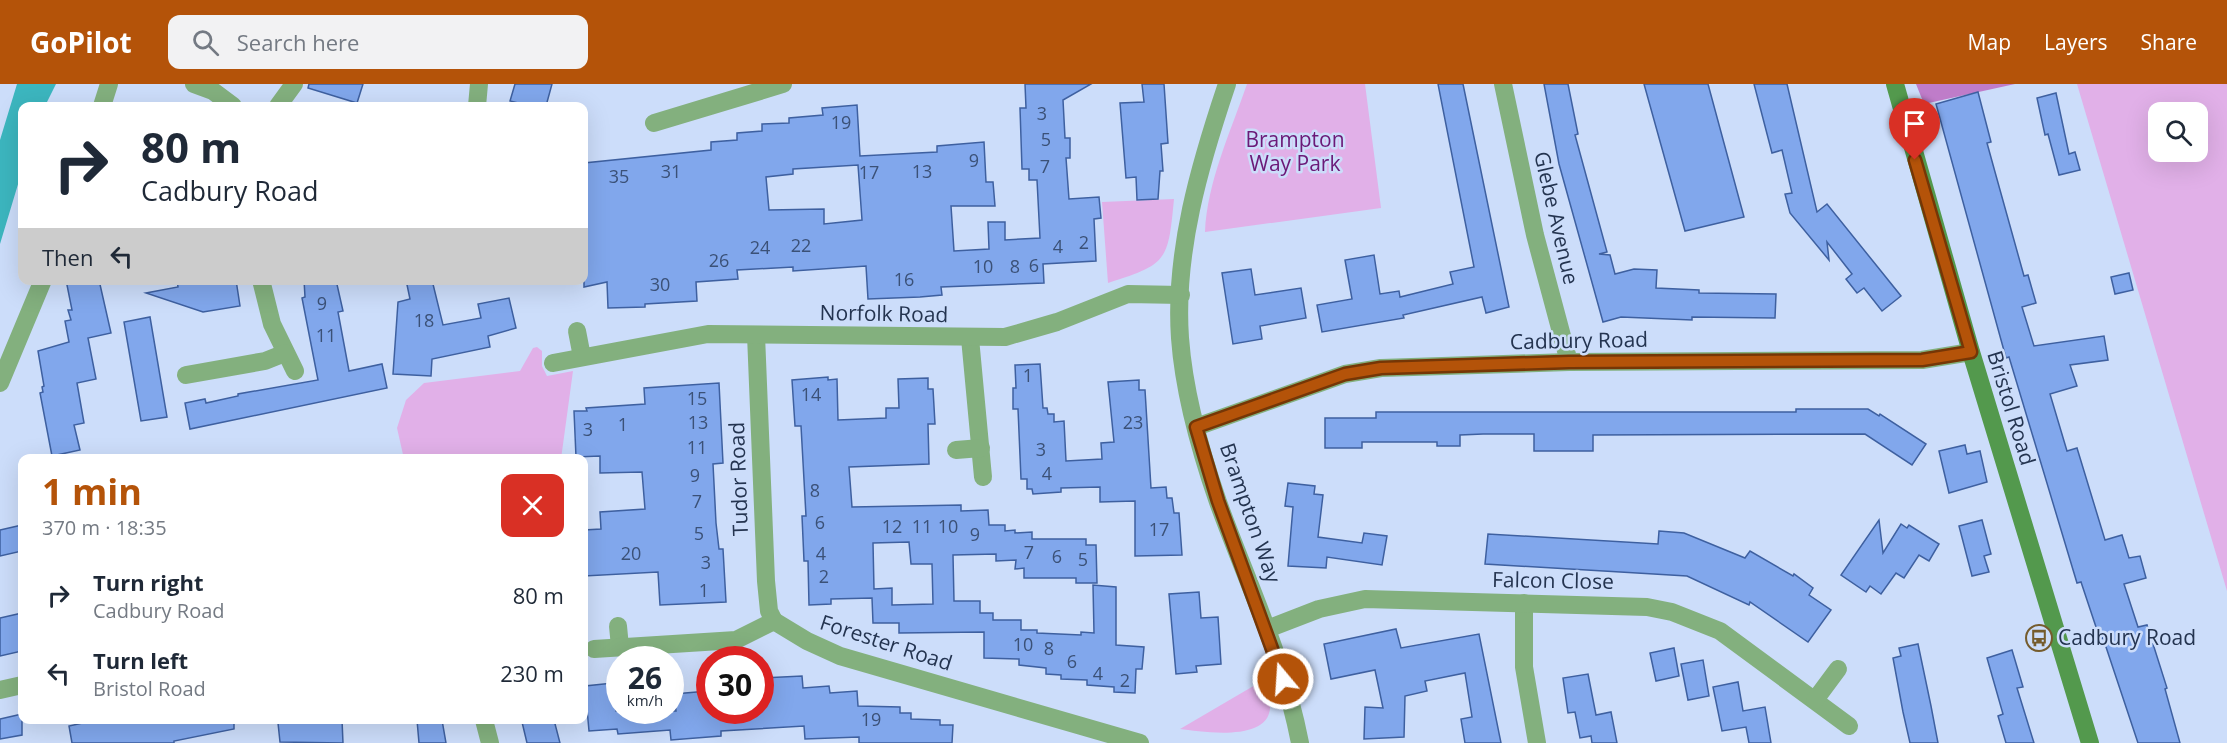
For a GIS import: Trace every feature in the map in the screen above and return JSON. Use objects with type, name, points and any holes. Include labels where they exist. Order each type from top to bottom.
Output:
[{"type":"main road","name":"Bristol Road","points":[[1895,84],[1971,352],[2090,743]]},
{"type":"street","points":[[103,102],[109,84]]},
{"type":"street","points":[[194,84],[213,91],[228,102]]},
{"type":"street","points":[[281,102],[294,84]]},
{"type":"street","points":[[477,102],[479,84]]},
{"type":"street","points":[[654,123],[730,92],[783,84]]},
{"type":"street","name":"Brampton Way","points":[[1227,84],[1200,171],[1187,237],[1181,295],[1181,345],[1196,427],[1218,501],[1267,629],[1282,674],[1300,743]]},
{"type":"street","name":"Glebe Avenue","points":[[1503,84],[1535,235],[1569,362]]},
{"type":"street","points":[[0,383],[42,285]]},
{"type":"street","points":[[262,285],[265,304],[295,371]]},
{"type":"street","name":"Norfolk Road","points":[[553,363],[708,334],[970,338],[1023,333],[1128,294],[1181,295]]},
{"type":"street","points":[[577,331],[582,357]]},
{"type":"street","name":"Tudor Road","points":[[756,334],[766,589],[769,611],[774,621]]},
{"type":"street","points":[[970,338],[983,477]]},
{"type":"street","name":"Cadbury Road","points":[[1196,427],[1360,370],[1569,362],[1922,360],[1971,352]]},
{"type":"street","points":[[186,375],[265,361],[285,353]]},
{"type":"street","points":[[956,450],[981,448]]},
{"type":"street","name":"Falcon Close","points":[[1267,629],[1329,606],[1365,599],[1630,605],[1680,615],[1720,631],[1849,726]]},
{"type":"street","points":[[1524,603],[1524,667],[1537,743]]},
{"type":"street","points":[[636,646],[735,640],[748,636],[774,621]]},
{"type":"street","name":"Forester Road","points":[[774,621],[807,641],[840,656],[1140,743]]},
{"type":"street","points":[[618,626],[620,646]]},
{"type":"street","points":[[594,649],[606,648]]},
{"type":"street","points":[[1815,700],[1838,669]]},
{"type":"street","points":[[0,690],[18,686]]},
{"type":"street","points":[[485,724],[490,743]]},
{"type":"green space","name":"Brampton Way Park","points":[[1247,84],[1365,84],[1381,208],[1205,232],[1215,176]]},
{"type":"green space","points":[[2077,84],[2227,84],[2227,591]]},
{"type":"green space","points":[[1174,199],[1170,236],[1161,257],[1143,271],[1108,283],[1102,202]]},
{"type":"green space","points":[[537,347],[542,351],[542,366],[547,376],[573,371],[562,454],[403,454],[397,428],[406,400],[424,383],[520,371],[533,348]]},
{"type":"green space","points":[[1262,681],[1266,687],[1270,708],[1267,719],[1258,726],[1247,730],[1218,733],[1180,729]]},
{"type":"shaded area","points":[[17,84],[56,84],[47,102],[18,102],[18,184],[0,244],[0,140]]},
{"type":"shaded area","points":[[1916,84],[2015,84],[1924,104]]},
{"type":"building","points":[[309,84],[363,84],[357,102],[308,88]]},
{"type":"building","points":[[515,84],[552,84],[547,102],[510,101]]},
{"type":"building","points":[[1025,84],[1091,84],[1063,100],[1065,138],[1070,138],[1070,158],[1066,158],[1069,199],[1099,197],[1101,218],[1094,219],[1096,261],[1043,264],[1044,283],[941,287],[942,295],[868,299],[866,266],[793,271],[793,267],[737,270],[738,279],[696,282],[697,301],[645,304],[645,307],[608,308],[607,282],[584,287],[588,285],[588,163],[711,150],[711,142],[737,140],[737,133],[762,131],[762,124],[789,123],[789,118],[823,115],[822,108],[857,105],[860,156],[937,152],[937,146],[984,142],[986,182],[993,182],[995,206],[951,206],[954,251],[989,249],[988,222],[1005,222],[1005,240],[1040,238],[1037,180],[1029,180],[1029,169],[1022,169],[1020,108],[1026,108]],"holes":[[[858,165],[862,220],[824,224],[824,209],[769,210],[766,177],[793,174],[793,169]]]},
{"type":"building","points":[[1142,84],[1164,84],[1168,143],[1161,144],[1163,171],[1160,171],[1158,199],[1137,200],[1136,177],[1126,178],[1120,103],[1144,102]]},
{"type":"building","points":[[1438,84],[1463,84],[1509,307],[1486,313],[1482,297],[1403,315],[1404,318],[1322,332],[1317,305],[1352,299],[1345,260],[1374,255],[1380,294],[1399,291],[1400,297],[1453,284],[1450,272],[1474,267]]},
{"type":"building","points":[[1544,84],[1568,84],[1578,134],[1575,135],[1607,252],[1599,254],[1610,255],[1615,274],[1634,269],[1657,270],[1656,288],[1699,290],[1699,293],[1776,294],[1775,318],[1692,317],[1692,320],[1621,317],[1603,322],[1559,164]]},
{"type":"building","points":[[1644,84],[1708,84],[1744,217],[1685,231]]},
{"type":"building","points":[[1754,84],[1787,84],[1817,212],[1827,204],[1901,296],[1882,311],[1864,288],[1857,293],[1846,279],[1852,274],[1827,242],[1829,260],[1790,213],[1785,194],[1792,193],[1782,150],[1772,153]]},
{"type":"building","points":[[1978,92],[1991,142],[1987,143],[2024,276],[2028,275],[2036,303],[2022,307],[2034,346],[2104,336],[2108,360],[2070,365],[2077,386],[2050,394],[2067,451],[2077,448],[2105,540],[2122,535],[2129,558],[2140,556],[2146,578],[2124,584],[2138,627],[2147,625],[2167,688],[2165,689],[2180,743],[2138,743],[2103,638],[2100,639],[2081,582],[2077,583],[2009,357],[2006,358],[1936,104]]},
{"type":"building","points":[[2056,93],[2069,154],[2075,152],[2080,170],[2059,175],[2048,134],[2045,135],[2037,98]]},
{"type":"building","points":[[1251,269],[1255,295],[1301,288],[1306,318],[1260,326],[1262,339],[1233,344],[1222,273]]},
{"type":"building","points":[[2129,273],[2133,290],[2115,294],[2111,277]]},
{"type":"building","points":[[67,285],[100,285],[111,333],[88,338],[96,379],[77,383],[84,423],[74,425],[80,450],[52,454],[40,393],[43,392],[42,387],[44,386],[38,351],[69,342],[65,321],[71,320],[68,310],[72,310]]},
{"type":"building","points":[[178,285],[237,285],[240,306],[203,312],[146,293],[178,287]]},
{"type":"building","points":[[304,285],[337,285],[343,311],[338,312],[349,371],[382,364],[387,388],[190,429],[185,403],[205,399],[206,403],[238,396],[238,394],[318,380],[302,298],[305,297]]},
{"type":"building","points":[[407,285],[433,285],[443,325],[481,318],[478,304],[509,298],[516,328],[488,336],[490,347],[432,359],[431,376],[393,374],[398,302],[410,299]]},
{"type":"building","points":[[150,317],[167,417],[141,421],[124,322]]},
{"type":"building","points":[[1040,364],[1043,408],[1047,408],[1048,414],[1054,414],[1054,422],[1064,421],[1066,461],[1102,459],[1101,443],[1114,442],[1108,382],[1139,380],[1139,390],[1145,390],[1151,488],[1166,487],[1167,498],[1172,498],[1174,513],[1179,513],[1182,555],[1135,556],[1135,501],[1100,502],[1100,487],[1061,488],[1061,492],[1033,494],[1032,489],[1027,489],[1027,479],[1021,479],[1018,409],[1013,409],[1013,388],[1016,388],[1015,365]]},
{"type":"building","points":[[828,377],[828,380],[837,379],[838,420],[886,418],[886,408],[899,408],[898,379],[928,378],[928,389],[933,389],[935,424],[928,424],[929,464],[849,467],[852,507],[961,505],[961,511],[988,510],[989,525],[1005,525],[1005,531],[1015,530],[1015,533],[1032,532],[1032,539],[1086,539],[1086,545],[1096,545],[1097,583],[1076,583],[1076,578],[1024,578],[1024,568],[1015,569],[1016,560],[996,561],[996,554],[953,555],[954,601],[980,601],[980,613],[993,613],[993,620],[1021,620],[1021,630],[1081,635],[1081,632],[1094,633],[1093,585],[1116,587],[1116,645],[1144,647],[1142,669],[1136,669],[1135,693],[1114,692],[1114,687],[1087,685],[1087,680],[1061,679],[1061,675],[1046,674],[1046,668],[1019,665],[1019,659],[984,658],[984,632],[899,633],[899,623],[873,623],[872,598],[831,599],[831,604],[809,605],[808,561],[804,561],[802,516],[806,516],[801,426],[795,426],[792,380]],"holes":[[[909,542],[911,564],[932,564],[933,604],[892,605],[892,588],[874,589],[873,543]]]},
{"type":"building","points":[[719,383],[723,463],[713,464],[716,523],[719,549],[723,549],[726,602],[660,605],[658,572],[588,576],[588,530],[601,529],[600,512],[645,509],[642,472],[600,473],[600,456],[576,454],[574,411],[587,411],[586,408],[645,404],[644,388]]},
{"type":"building","points":[[1796,409],[1868,409],[1879,416],[1880,414],[1926,444],[1912,465],[1865,434],[1593,435],[1593,451],[1534,451],[1534,434],[1460,435],[1460,446],[1437,446],[1437,442],[1362,442],[1362,448],[1325,448],[1325,418],[1376,418],[1376,412],[1796,412]]},
{"type":"building","points":[[1965,445],[1967,454],[1980,451],[1987,482],[1949,493],[1939,451]]},
{"type":"building","points":[[1288,483],[1315,486],[1314,494],[1323,495],[1318,537],[1362,543],[1364,533],[1387,536],[1382,565],[1327,557],[1326,568],[1288,566],[1293,507],[1285,506]]},
{"type":"building","points":[[1879,520],[1883,553],[1901,524],[1907,528],[1909,525],[1939,544],[1929,561],[1919,555],[1904,578],[1896,573],[1881,594],[1870,586],[1866,592],[1841,575]]},
{"type":"building","points":[[1982,520],[1991,554],[1984,556],[1989,572],[1972,576],[1959,526]]},
{"type":"building","points":[[18,526],[18,552],[0,556],[0,530]]},
{"type":"building","points":[[1659,531],[1684,533],[1745,558],[1750,551],[1793,576],[1794,574],[1813,588],[1809,595],[1831,610],[1808,642],[1750,602],[1749,605],[1687,576],[1485,564],[1488,534],[1658,544]]},
{"type":"building","points":[[1199,592],[1201,618],[1218,617],[1221,664],[1196,666],[1197,672],[1176,674],[1169,594]]},
{"type":"building","points":[[18,614],[18,652],[0,656],[0,618]]},
{"type":"building","points":[[1396,629],[1401,648],[1479,634],[1501,743],[1465,743],[1461,719],[1472,717],[1465,673],[1425,681],[1427,691],[1405,696],[1404,737],[1364,739],[1365,707],[1383,708],[1375,670],[1331,679],[1324,644]]},
{"type":"building","points":[[1918,644],[1938,743],[1910,743],[1903,712],[1893,658],[1901,656],[1899,648]]},
{"type":"building","points":[[1674,648],[1679,676],[1656,681],[1650,653]]},
{"type":"building","points":[[2012,650],[2023,687],[2017,688],[2034,743],[2006,743],[1998,716],[2003,714],[1987,658]]},
{"type":"building","points":[[1703,660],[1709,696],[1688,700],[1681,664]]},
{"type":"building","points":[[1588,674],[1596,715],[1611,712],[1617,743],[1592,743],[1591,736],[1580,738],[1575,712],[1568,713],[1563,678]]},
{"type":"building","points":[[802,676],[803,688],[829,686],[830,693],[857,691],[858,706],[900,707],[900,713],[911,713],[911,719],[940,720],[940,725],[953,725],[952,743],[859,743],[859,737],[805,739],[804,726],[721,731],[721,736],[671,740],[670,730],[618,734],[617,729],[589,731],[588,686],[606,684],[606,724],[684,724],[684,693],[696,692],[696,724],[774,724],[774,677]]},
{"type":"building","points":[[1738,682],[1743,711],[1765,707],[1771,743],[1749,743],[1746,727],[1722,731],[1713,687]]},
{"type":"building","points":[[18,715],[18,724],[22,724],[22,735],[0,739],[0,719]]},
{"type":"building","points":[[78,724],[234,724],[234,729],[174,741],[174,743],[72,743],[69,726]]},
{"type":"building","points":[[278,724],[342,724],[343,743],[280,742]]},
{"type":"building","points":[[417,724],[443,724],[446,743],[419,743]]},
{"type":"building","points":[[522,724],[555,724],[560,743],[527,743]]},
{"type":"place","name":"Cadbury Road","points":[[2039,638]]},
{"type":"route","points":[[1283,679],[1261,613],[1218,501],[1196,427],[1360,370],[1569,362],[1922,360],[1971,352],[1915,160]]}]
